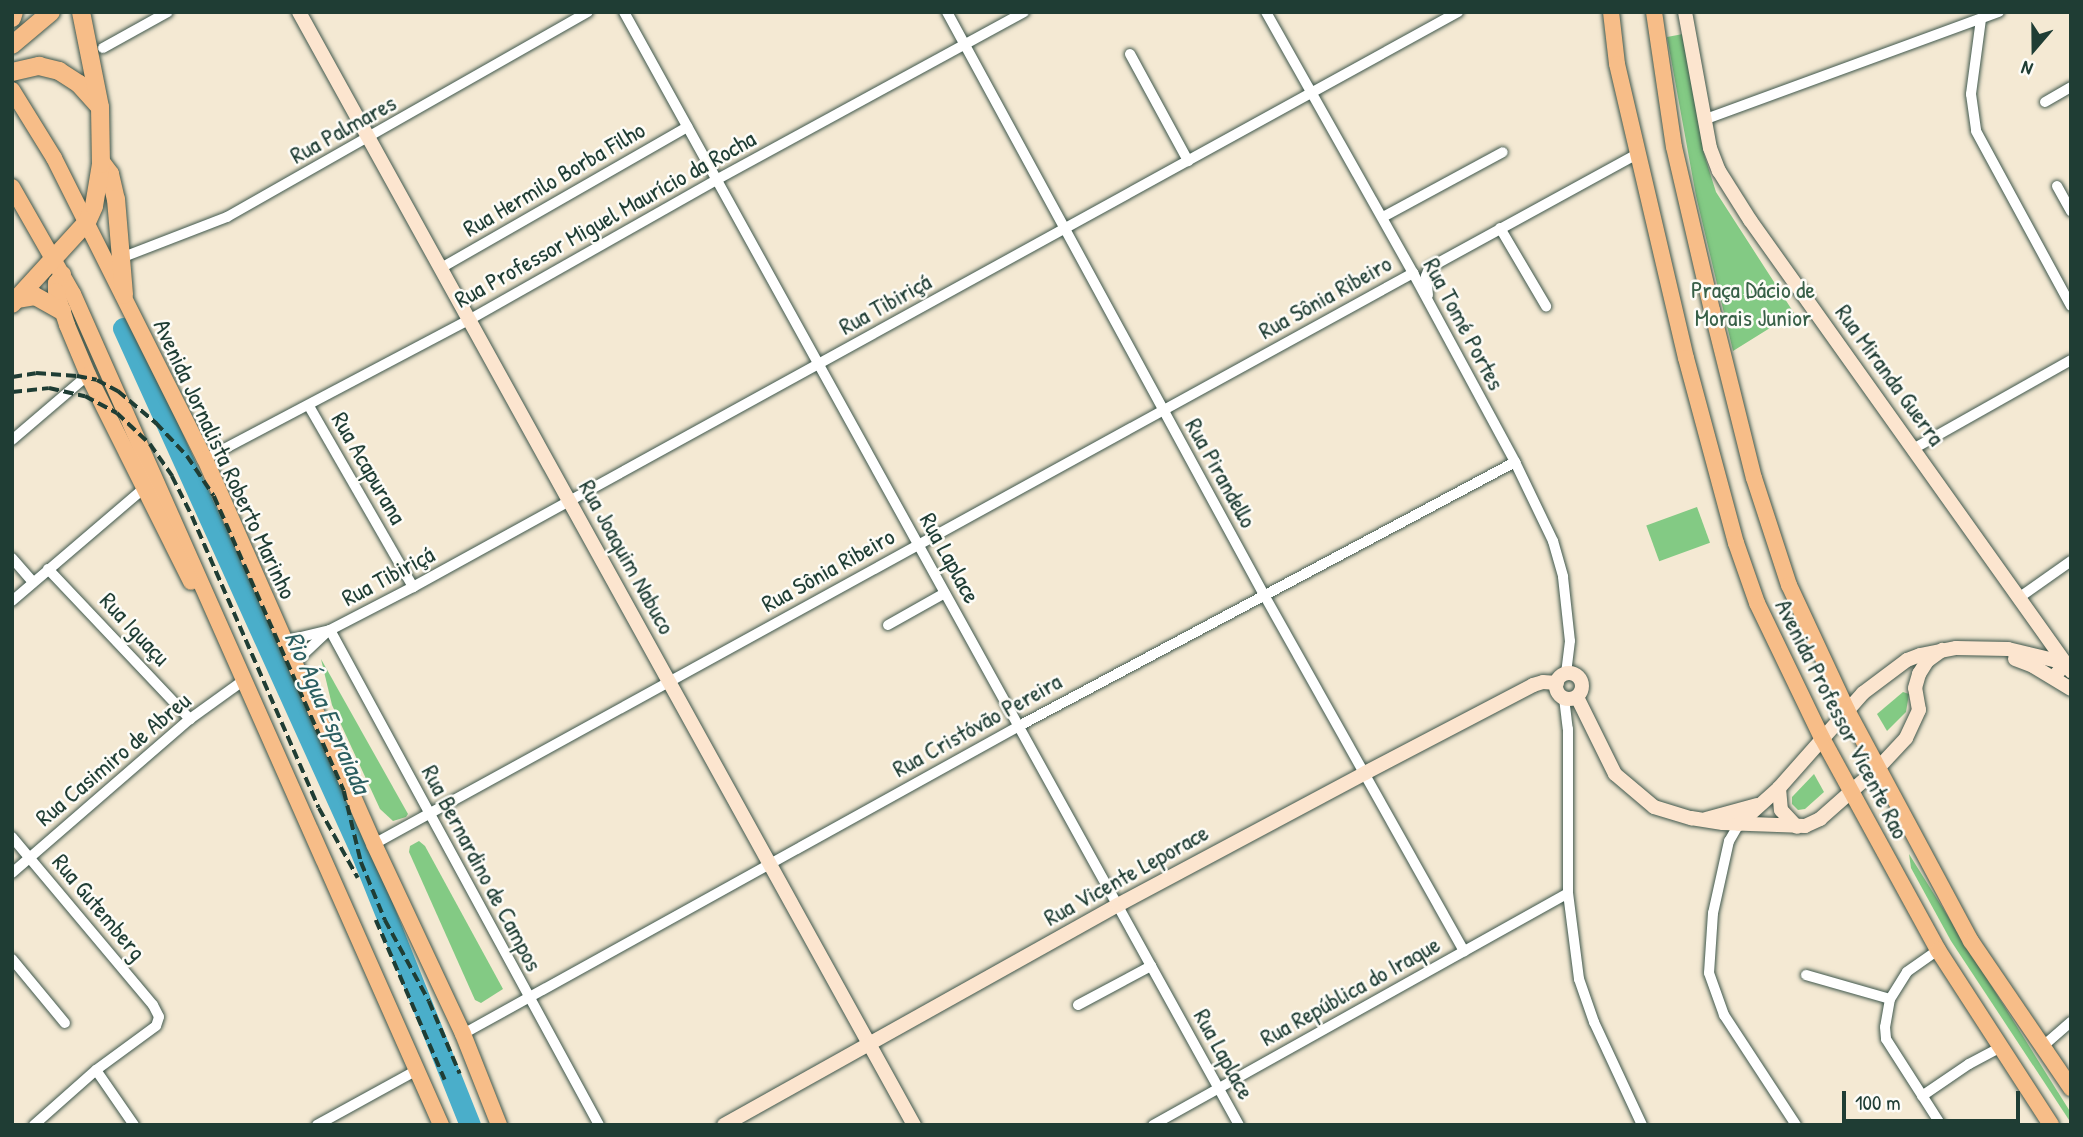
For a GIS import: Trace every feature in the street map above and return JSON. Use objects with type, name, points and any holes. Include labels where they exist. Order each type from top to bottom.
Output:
[{"type":"highway","points":[[12,18],[14,12]]},
{"type":"highway","points":[[12,46],[51,12]]},
{"type":"highway","points":[[15,302],[59,267],[94,206],[101,162],[100,107],[81,12]]},
{"type":"highway","points":[[12,72],[39,66],[59,71],[79,84],[100,107]]},
{"type":"highway","points":[[101,162],[110,174],[116,199],[115,260],[124,295]]},
{"type":"highway","points":[[15,302],[35,296],[62,311]]},
{"type":"main road","name":"Avenida Professor Vicente Rao","points":[[1611,12],[1617,64],[1686,358],[1736,543],[1782,660],[1938,950],[2051,1125]]},
{"type":"main road","name":"Avenida Professor Vicente Rao","points":[[1654,12],[1674,147],[1754,478],[1789,585],[1847,710],[1880,766],[1971,941],[2071,1088]]},
{"type":"main road","points":[[12,90],[54,158],[87,222],[115,260]]},
{"type":"main road","points":[[12,187],[59,267],[213,606],[419,1069],[441,1125]]},
{"type":"main road","points":[[59,267],[56,283],[62,311],[88,375],[195,591],[213,606]]},
{"type":"main road","name":"Avenida Jornalista Roberto Marinho","points":[[124,295],[205,459],[374,844],[463,1034],[499,1125]]},
{"type":"street","points":[[103,48],[168,12]]},
{"type":"street","name":"Rua Joaquim Nabuco","points":[[299,12],[914,1125]]},
{"type":"street","name":"Rua Palmares","points":[[115,260],[227,217],[369,139],[588,12]]},
{"type":"street","name":"Rua Laplace","points":[[624,12],[1239,1125]]},
{"type":"street","name":"Rua Pirandello","points":[[947,12],[1067,228],[1263,593],[1464,951]]},
{"type":"street","name":"Rua Professor Miguel Maurício da Rocha","points":[[205,459],[469,320],[716,180],[1024,12]]},
{"type":"street","name":"Rua Tomé Portes","points":[[1266,12],[1413,272],[1515,462],[1553,541],[1563,577],[1570,641],[1561,678]]},
{"type":"street","name":"Rua Tibiriçá","points":[[284,641],[330,629],[413,587],[1458,12]]},
{"type":"street","name":"Rua Miranda Guerra","points":[[1685,12],[1710,148],[1733,195],[2068,667]]},
{"type":"street","points":[[1706,120],[1999,12]]},
{"type":"street","points":[[1981,19],[1970,94],[1976,131],[2071,306]]},
{"type":"street","points":[[1130,54],[1188,161]]},
{"type":"street","points":[[2045,102],[2071,87]]},
{"type":"street","name":"Rua Hermilo Borba Filho","points":[[441,268],[687,127]]},
{"type":"street","points":[[1383,217],[1503,152]]},
{"type":"street","name":"Rua Sônia Ribeiro","points":[[1430,305],[1427,270],[1637,154]]},
{"type":"street","points":[[2057,186],[2071,211]]},
{"type":"street","points":[[1500,228],[1546,306]]},
{"type":"street","name":"Rua Sônia Ribeiro","points":[[374,844],[1413,272]]},
{"type":"street","points":[[1915,448],[2071,360]]},
{"type":"street","points":[[12,440],[88,375]]},
{"type":"street","name":"Rua Acapurana","points":[[309,406],[413,587]]},
{"type":"street","name":"Rua Cristóvão Pereira","points":[[463,1034],[1263,593],[1515,462]]},
{"type":"street","points":[[12,601],[143,489]]},
{"type":"street","points":[[12,558],[33,582]]},
{"type":"street","points":[[2020,597],[2071,561]]},
{"type":"street","name":"Rua Iguaçu","points":[[48,569],[190,719]]},
{"type":"street","points":[[888,625],[945,593]]},
{"type":"street","name":"Rua Tibiriçá","points":[[294,663],[330,629]]},
{"type":"street","name":"Rua Bernardino de Campos","points":[[330,629],[598,1125]]},
{"type":"street","points":[[2035,661],[2045,633]]},
{"type":"street","points":[[1796,1125],[1724,1015],[1709,973],[1709,946],[1718,887],[1729,841],[1739,824],[1758,804],[1779,788],[1847,710],[1891,671],[1920,654],[1942,650],[1991,649],[2068,667]]},
{"type":"street","points":[[1642,1125],[1594,1022],[1579,979],[1568,893],[1569,729],[1571,698],[1582,689],[1581,681],[1574,674],[1561,678],[1558,692],[1571,698],[1592,723],[1615,774],[1642,799],[1678,815],[1705,820],[1797,827],[1820,819],[1880,766],[1916,723],[1919,710],[1915,688],[1923,666],[1942,650]]},
{"type":"street","points":[[2035,661],[2071,689]]},
{"type":"street","points":[[2054,677],[2068,667]]},
{"type":"street","points":[[1891,671],[1903,675],[1915,688]]},
{"type":"street","name":"Rua Vicente Leporace","points":[[724,1125],[1118,905],[1365,773],[1533,685],[1561,678]]},
{"type":"street","name":"Rua Casimiro de Abreu","points":[[12,873],[190,719],[244,680]]},
{"type":"street","points":[[1569,729],[1576,719],[1592,723]]},
{"type":"street","points":[[1779,788],[1781,810],[1797,827]]},
{"type":"street","points":[[1705,820],[1758,804]]},
{"type":"street","name":"Rua Gutemberg","points":[[12,837],[153,1005],[159,1017],[156,1026],[96,1070]]},
{"type":"street","name":"Rua República do Iraque","points":[[1153,1125],[1568,893]]},
{"type":"street","points":[[1938,950],[1907,972],[1890,999],[1885,1027],[1886,1039],[1941,1125]]},
{"type":"street","points":[[12,959],[65,1023]]},
{"type":"street","points":[[1079,1005],[1151,966]]},
{"type":"street","points":[[1806,975],[1890,999]]},
{"type":"street","points":[[2042,1047],[2071,1022]]},
{"type":"street","points":[[1922,1096],[1969,1064],[2001,1047]]},
{"type":"street","points":[[317,1125],[419,1069]]},
{"type":"street","points":[[34,1125],[96,1070],[134,1125]]},
{"type":"green space","name":"Praça Dácio de Morais Junior","points":[[1683,34],[1704,154],[1716,192],[1794,313],[1733,351],[1696,196],[1667,37]]},
{"type":"green space","points":[[1697,507],[1710,543],[1659,561],[1646,525]]},
{"type":"green space","points":[[321,659],[408,814],[406,817],[393,821],[380,809],[332,705]]},
{"type":"green space","points":[[1903,692],[1909,694],[1906,712],[1887,731],[1877,714]]},
{"type":"green space","points":[[1814,774],[1824,792],[1805,809],[1798,810],[1792,804],[1792,797]]},
{"type":"green space","points":[[419,841],[425,846],[503,989],[481,1003],[475,1000],[409,852],[410,846]]},
{"type":"green space","points":[[1909,854],[2071,1113],[2071,1123],[1951,941],[1911,868]]},
{"type":"waterway","name":"Rio Água Espraiada","points":[[123,328],[360,850],[470,1125]]},
{"type":"railway","points":[[12,377],[36,373],[77,376],[97,380],[118,391],[156,423],[187,456],[214,496],[344,791],[361,862],[385,920],[429,1001],[460,1074]]},
{"type":"railway","points":[[12,392],[49,388],[85,396],[117,413],[150,444],[172,476],[192,516],[319,808],[358,878]]},
{"type":"railway","points":[[376,920],[445,1080]]}]
